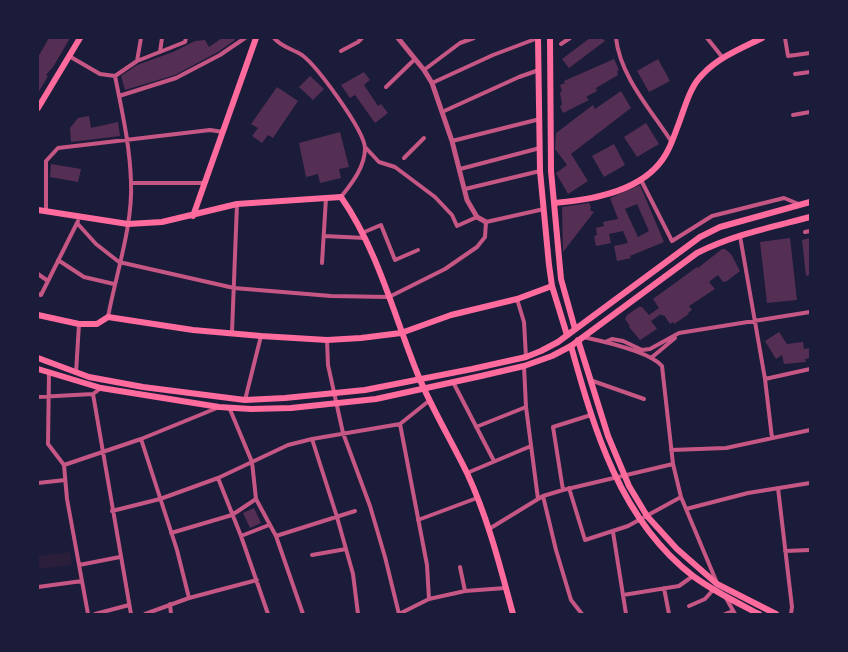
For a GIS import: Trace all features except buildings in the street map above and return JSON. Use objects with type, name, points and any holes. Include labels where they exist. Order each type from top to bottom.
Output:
[{"type":"main road","points":[[38,108],[80,38]]},
{"type":"main road","points":[[193,216],[256,38]]},
{"type":"main road","points":[[538,38],[540,171],[552,286],[591,415],[615,477],[640,520],[661,546],[693,576],[713,590],[759,614]]},
{"type":"main road","points":[[550,38],[551,171],[561,278],[575,329],[580,339],[590,380],[608,436],[624,475],[647,516],[677,549],[717,584],[776,614]]},
{"type":"main road","points":[[554,203],[572,202],[609,194],[634,185],[655,169],[666,154],[692,90],[702,74],[723,58],[762,38]]},
{"type":"main road","points":[[38,210],[46,210],[128,224],[162,222],[193,216],[237,204],[342,197],[354,215],[364,236],[389,297],[401,333],[419,378],[478,498],[489,528],[512,614]]},
{"type":"main road","points":[[38,358],[76,373],[143,388],[245,400],[334,394],[365,390],[419,378],[472,369],[541,351],[567,335],[700,237],[720,227],[810,202]]},
{"type":"main road","points":[[38,369],[102,388],[229,408],[292,408],[376,399],[524,366],[552,356],[571,346],[697,252],[713,244],[810,217]]},
{"type":"main road","points":[[38,314],[79,324],[97,324],[108,317],[193,330],[327,340],[401,333],[451,315],[517,299],[552,286]]},
{"type":"street","points":[[137,61],[141,38]]},
{"type":"street","points":[[160,52],[162,38]]},
{"type":"street","points":[[69,56],[100,74],[115,76],[137,61],[186,42],[186,38]]},
{"type":"street","points":[[119,96],[176,78],[220,55],[245,38]]},
{"type":"street","points":[[274,38],[277,42],[303,56],[326,82],[354,122],[365,147],[379,162],[395,167],[435,197],[452,215],[457,226],[477,217]]},
{"type":"street","points":[[341,51],[358,42],[362,38]]},
{"type":"street","points":[[398,38],[424,70],[432,83],[452,141],[467,200],[477,217],[486,222],[544,208]]},
{"type":"street","points":[[456,38],[460,44]]},
{"type":"street","points":[[424,70],[460,44],[474,38]]},
{"type":"street","points":[[432,83],[493,55],[538,38]]},
{"type":"street","points":[[561,44],[570,38]]},
{"type":"street","points":[[616,38],[621,59],[638,91],[672,141]]},
{"type":"street","points":[[707,38],[723,58]]},
{"type":"street","points":[[785,38],[788,56],[810,53]]},
{"type":"street","points":[[386,87],[415,59]]},
{"type":"street","points":[[442,112],[519,77],[539,70]]},
{"type":"street","points":[[795,74],[810,72]]},
{"type":"street","points":[[108,317],[128,224],[132,183],[127,140],[115,76]]},
{"type":"street","points":[[793,115],[810,112]]},
{"type":"street","points":[[452,141],[540,119]]},
{"type":"street","points":[[46,210],[46,161],[58,148],[210,130],[223,132]]},
{"type":"street","points":[[404,158],[424,138]]},
{"type":"street","points":[[342,197],[358,175],[365,147]]},
{"type":"street","points":[[460,170],[540,148]]},
{"type":"street","points":[[465,189],[540,171]]},
{"type":"street","points":[[641,180],[672,241],[712,216],[784,198],[802,205]]},
{"type":"street","points":[[132,183],[204,182]]},
{"type":"street","points":[[322,263],[326,198]]},
{"type":"street","points":[[232,332],[237,204]]},
{"type":"street","points":[[39,295],[48,281],[80,216]]},
{"type":"street","points":[[77,223],[96,244],[119,262],[234,288],[331,296],[389,297],[445,269],[477,247],[485,237],[486,222]]},
{"type":"street","points":[[324,236],[364,236],[381,225],[395,260],[418,250]]},
{"type":"street","points":[[740,236],[765,379],[772,438]]},
{"type":"street","points":[[58,260],[84,277],[114,284]]},
{"type":"street","points":[[38,274],[48,281]]},
{"type":"street","points":[[517,299],[524,322],[526,356]]},
{"type":"street","points":[[605,342],[612,339],[623,341],[642,350],[650,349],[679,333],[810,312]]},
{"type":"street","points":[[76,373],[79,324]]},
{"type":"street","points":[[650,358],[679,333]]},
{"type":"street","points":[[245,400],[261,336]]},
{"type":"street","points":[[580,339],[605,342],[658,361],[662,366],[673,464],[681,497],[717,584]]},
{"type":"street","points":[[327,340],[328,365],[343,433],[370,506],[385,557],[399,614],[429,599],[465,591],[505,588]]},
{"type":"street","points":[[524,366],[526,407],[538,499]]},
{"type":"street","points":[[765,379],[810,369]]},
{"type":"street","points":[[49,372],[48,444],[64,465],[65,480],[88,614]]},
{"type":"street","points":[[590,380],[644,399]]},
{"type":"street","points":[[453,382],[494,461]]},
{"type":"street","points":[[38,396],[93,394],[102,388]]},
{"type":"street","points":[[93,394],[131,614]]},
{"type":"street","points":[[112,511],[160,499],[218,478],[288,445],[343,433],[400,424],[430,400]]},
{"type":"street","points":[[64,465],[102,453],[220,407]]},
{"type":"street","points":[[476,427],[526,407]]},
{"type":"street","points":[[229,408],[252,462],[256,499],[276,536],[303,614]]},
{"type":"street","points":[[562,490],[553,427],[591,415]]},
{"type":"street","points":[[400,424],[427,566],[429,599]]},
{"type":"street","points":[[671,450],[726,448],[810,430]]},
{"type":"street","points":[[141,438],[171,533],[189,598]]},
{"type":"street","points":[[312,439],[337,517],[353,574],[358,614]]},
{"type":"street","points":[[466,473],[531,446]]},
{"type":"street","points":[[489,528],[543,496],[569,488],[673,464]]},
{"type":"street","points":[[218,478],[232,515],[242,536],[268,614]]},
{"type":"street","points":[[38,483],[65,480]]},
{"type":"street","points":[[686,509],[748,493],[810,483]]},
{"type":"street","points":[[569,488],[585,540],[613,532],[640,520],[681,497]]},
{"type":"street","points":[[778,488],[792,607],[791,614]]},
{"type":"street","points":[[543,496],[556,550],[571,600],[582,614]]},
{"type":"street","points":[[418,520],[478,498]]},
{"type":"street","points":[[171,533],[232,515],[256,499]]},
{"type":"street","points":[[276,536],[354,511]]},
{"type":"street","points":[[242,536],[269,525]]},
{"type":"street","points":[[613,532],[626,614]]},
{"type":"street","points":[[312,555],[346,549]]},
{"type":"street","points":[[786,551],[810,550]]},
{"type":"street","points":[[79,564],[120,557]]},
{"type":"street","points":[[460,567],[465,591]]},
{"type":"street","points":[[623,595],[679,586],[693,576]]},
{"type":"street","points":[[145,614],[189,598],[257,580]]},
{"type":"street","points":[[38,587],[82,581]]},
{"type":"street","points":[[664,588],[669,614]]},
{"type":"street","points":[[690,606],[705,599],[713,590]]},
{"type":"street","points":[[725,614],[734,612],[726,598]]},
{"type":"street","points":[[170,604],[171,614]]},
{"type":"street","points":[[95,614],[129,605]]},
{"type":"shaded area","points":[[70,552],[72,565],[38,569],[38,556]]}]
